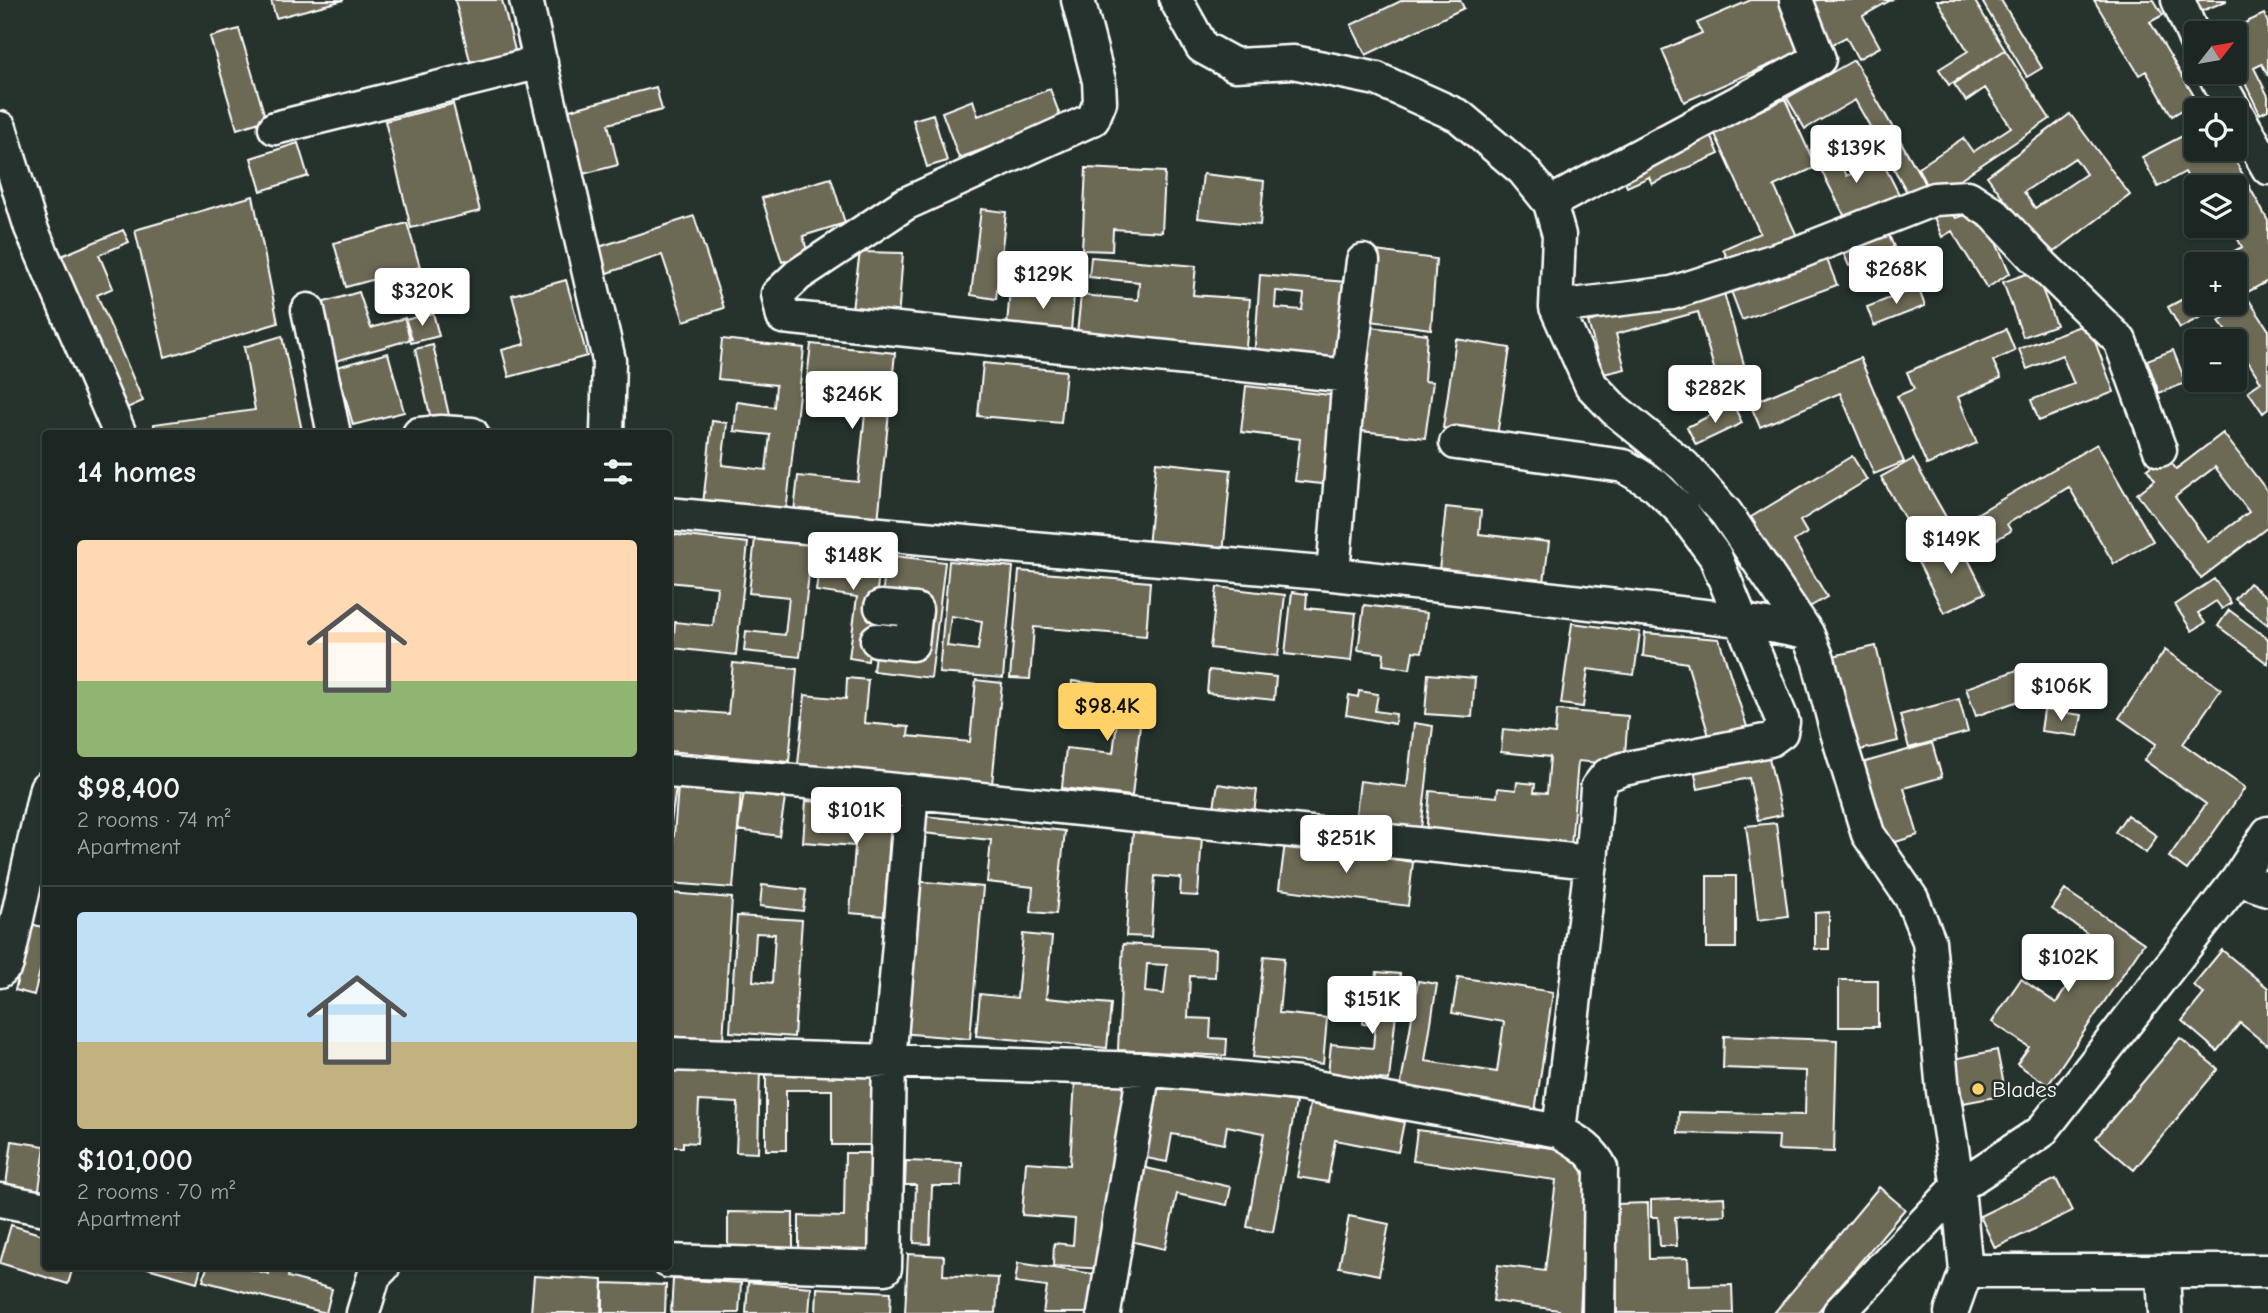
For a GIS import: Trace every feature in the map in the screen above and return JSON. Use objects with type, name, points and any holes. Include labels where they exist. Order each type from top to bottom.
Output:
[{"type":"street","points":[[526,0],[609,360],[607,430]]},
{"type":"street","points":[[1078,0],[1099,81],[1100,102],[1093,118],[905,204],[797,275],[778,294],[783,317],[1349,376]]},
{"type":"street","points":[[1176,0],[1202,47],[1235,65],[1293,62],[1377,79],[1459,116],[1523,170],[1550,203],[1559,235],[1556,307],[1591,385],[1614,409],[1684,466],[1726,513],[1807,633],[1818,659],[1868,834],[1912,899],[1929,941],[1943,1091],[1958,1187],[1966,1271],[1951,1313]]},
{"type":"street","points":[[1550,203],[1819,58],[1796,0]]},
{"type":"street","points":[[2178,0],[2187,21]]},
{"type":"street","points":[[275,128],[541,62]]},
{"type":"street","points":[[2220,84],[2268,168]]},
{"type":"street","points":[[0,128],[31,228],[118,430]]},
{"type":"street","points":[[1556,307],[1672,293],[1800,252],[1934,199],[1968,197],[1994,214],[2120,341],[2160,450]]},
{"type":"street","points":[[1333,574],[1349,376],[1363,261]]},
{"type":"street","points":[[308,310],[333,430]]},
{"type":"street","points":[[1456,443],[1624,466],[1655,485],[1681,510],[1715,556],[1783,722],[1781,732],[1770,740],[1623,769],[1607,775],[1597,788],[1591,862],[1559,1131]]},
{"type":"street","points":[[672,514],[1333,574],[1740,620],[1807,633]]},
{"type":"street","points":[[877,640],[912,644],[916,610],[881,607]]},
{"type":"street","points":[[672,771],[912,791],[1591,862]]},
{"type":"street","points":[[672,1261],[886,1268],[889,1061],[912,791]]},
{"type":"street","points":[[0,971],[7,964],[42,806]]},
{"type":"street","points":[[1839,1313],[1958,1187],[2041,1132],[2238,879],[2268,833]]},
{"type":"street","points":[[2238,879],[2268,889]]},
{"type":"street","points":[[672,1054],[1144,1069],[1299,1084],[1559,1131],[1584,1146],[1596,1158],[1601,1168],[1599,1313]]},
{"type":"street","points":[[1104,1313],[1144,1069]]},
{"type":"street","points":[[0,1200],[42,1208]]},
{"type":"street","points":[[362,1313],[374,1276],[380,1270]]},
{"type":"street","points":[[1966,1271],[2268,1271]]},
{"type":"street","points":[[2163,1272],[2165,1313]]},
{"type":"building","points":[[271,0],[344,0],[276,18]]},
{"type":"building","points":[[455,0],[502,0],[518,62],[473,73]]},
{"type":"building","points":[[1403,0],[1460,0],[1464,8],[1366,55],[1351,25]]},
{"type":"building","points":[[1751,0],[1783,0],[1804,50],[1684,102],[1662,50],[1702,33],[1697,23]]},
{"type":"building","points":[[1891,0],[1863,16],[1880,47],[1858,59],[1846,37],[1831,45],[1807,2]]},
{"type":"building","points":[[1937,0],[1974,0],[2005,50],[1949,85],[1939,69],[1968,51]]},
{"type":"building","points":[[1987,0],[2001,0],[2042,68],[2027,77],[1983,3]]},
{"type":"building","points":[[2094,0],[2154,0],[2163,15],[2150,22],[2184,79],[2184,84],[2187,84],[2195,98],[2184,98],[2184,109],[2172,116],[2146,71],[2139,75]]},
{"type":"building","points":[[2184,0],[2226,0],[2226,1],[2190,16]]},
{"type":"building","points":[[2264,14],[2268,23],[2268,76],[2262,64],[2254,68],[2268,96],[2268,110],[2260,114],[2245,84],[2247,22]]},
{"type":"building","points":[[239,29],[266,120],[237,129],[210,37]]},
{"type":"building","points":[[2005,50],[2050,119],[1936,195],[1928,189],[1918,168],[1963,138],[1973,152],[2011,127],[1985,88],[1966,101],[1954,84]]},
{"type":"building","points":[[1854,60],[1928,189],[1911,199],[1855,100],[1805,129],[1787,98]]},
{"type":"building","points":[[656,87],[662,110],[608,124],[618,165],[579,175],[562,112]]},
{"type":"building","points":[[1050,89],[1062,121],[959,158],[942,112],[973,100],[978,116]]},
{"type":"building","points":[[1785,99],[1816,167],[1774,186],[1797,236],[1731,266],[1723,249],[1760,233],[1714,132]]},
{"type":"building","points":[[453,104],[480,211],[411,228],[385,121]]},
{"type":"building","points":[[933,114],[947,161],[927,167],[913,120]]},
{"type":"building","points":[[2070,114],[2130,195],[2047,257],[1987,176]],"holes":[[[2075,158],[2086,174],[2035,208],[2024,192]]]},
{"type":"building","points":[[1707,125],[1719,154],[1652,184],[1649,177],[1627,187],[1621,172]]},
{"type":"building","points":[[2184,135],[2184,161],[2236,161],[2243,175],[2187,175],[2185,172],[2158,187],[2142,157]]},
{"type":"building","points":[[1829,141],[1847,176],[1881,159],[1901,198],[1849,225],[1811,150]]},
{"type":"building","points":[[298,143],[308,176],[261,191],[251,158]]},
{"type":"building","points":[[1086,168],[1165,172],[1162,232],[1113,229],[1112,251],[1082,250]]},
{"type":"building","points":[[1203,174],[1264,181],[1260,225],[1198,218]]},
{"type":"building","points":[[831,178],[845,223],[803,236],[808,254],[782,262],[762,198]]},
{"type":"building","points":[[2247,182],[2268,221],[2268,281],[2247,292],[2247,252],[2233,252],[2242,247],[2237,238],[2247,238]]},
{"type":"building","points":[[253,196],[278,323],[165,357],[135,230]]},
{"type":"building","points":[[981,209],[1006,212],[996,299],[971,295]]},
{"type":"building","points":[[1950,210],[1956,218],[1981,210],[2010,273],[1987,288],[1952,231],[1942,237],[1934,217]]},
{"type":"building","points":[[694,216],[724,308],[684,321],[662,255],[601,275],[593,249]]},
{"type":"building","points":[[407,223],[420,267],[346,287],[334,243]]},
{"type":"building","points":[[1885,226],[1894,247],[1849,266],[1840,245]]},
{"type":"building","points":[[123,230],[129,242],[99,255],[113,288],[97,295],[143,401],[118,412],[54,259]]},
{"type":"building","points":[[1376,251],[1436,259],[1431,329],[1370,321]]},
{"type":"building","points":[[860,252],[903,253],[898,320],[851,315]]},
{"type":"building","points":[[1091,257],[1196,266],[1193,295],[1250,299],[1245,358],[1076,343],[1081,295],[1138,300],[1139,282],[1089,277]]},
{"type":"building","points":[[1826,257],[1837,285],[1742,320],[1728,283]]},
{"type":"building","points":[[1054,270],[1076,272],[1070,342],[1006,337],[1010,289],[1053,292]]},
{"type":"building","points":[[2035,271],[2056,325],[2023,337],[2003,282]]},
{"type":"building","points":[[1260,275],[1347,282],[1341,366],[1254,359]],"holes":[[[1276,291],[1304,294],[1302,310],[1275,308]]]},
{"type":"building","points":[[566,280],[587,356],[509,377],[502,350],[525,344],[512,295]]},
{"type":"building","points":[[1722,286],[1745,368],[1716,375],[1698,312],[1616,334],[1625,369],[1603,374],[1588,322]]},
{"type":"building","points":[[1918,287],[1925,306],[1874,326],[1867,307]]},
{"type":"building","points":[[359,292],[371,328],[405,318],[412,339],[329,363],[311,306]]},
{"type":"building","points":[[2184,298],[2184,315],[2204,315],[2180,328],[2168,307]]},
{"type":"building","points":[[2249,300],[2268,329],[2268,409],[2263,413],[2248,391],[2261,382],[2247,360],[2247,329],[2225,329],[2219,321],[2228,315],[2247,315]]},
{"type":"building","points":[[433,313],[439,336],[411,343],[405,320]]},
{"type":"building","points":[[2088,323],[2114,392],[2039,421],[2031,400],[2074,384],[2062,355],[2027,369],[2019,349]]},
{"type":"building","points":[[1371,327],[1427,334],[1424,381],[1433,382],[1425,438],[1361,431]]},
{"type":"building","points":[[2006,329],[2015,351],[1993,361],[2001,378],[1958,397],[1977,443],[1927,465],[1897,396],[1914,389],[1907,372]]},
{"type":"building","points":[[282,336],[302,430],[154,430],[154,424],[255,410],[244,347]]},
{"type":"building","points":[[722,339],[804,348],[786,513],[703,504],[712,421],[727,423],[722,465],[766,470],[770,435],[734,431],[737,402],[774,407],[776,385],[718,379]]},
{"type":"building","points":[[1456,339],[1510,348],[1497,436],[1443,428]]},
{"type":"building","points":[[811,344],[895,353],[878,521],[794,512],[798,476],[858,482],[867,394],[806,387]]},
{"type":"building","points":[[433,345],[451,424],[433,428],[415,349]]},
{"type":"building","points":[[2173,350],[2184,384],[2159,393],[2147,360]]},
{"type":"building","points":[[388,353],[404,412],[353,425],[337,367]]},
{"type":"building","points":[[1860,358],[1904,462],[1874,474],[1840,393],[1760,427],[1750,404]]},
{"type":"building","points":[[983,363],[1066,371],[1061,423],[978,416]]},
{"type":"building","points":[[1246,386],[1339,396],[1330,485],[1295,481],[1300,439],[1241,432]]},
{"type":"building","points":[[1733,404],[1742,423],[1696,445],[1687,427]]},
{"type":"building","points":[[2223,433],[2268,492],[2268,527],[2201,578],[2137,494],[2155,480],[2147,469],[2166,455],[2176,469]],"holes":[[[2215,467],[2249,512],[2208,542],[2175,497]]]},
{"type":"building","points":[[2097,444],[2153,541],[2114,564],[2069,487],[2007,524],[2011,531],[1990,543],[1973,516]]},
{"type":"building","points":[[1852,456],[1867,480],[1800,521],[1807,533],[1794,541],[1827,597],[1806,609],[1751,517]]},
{"type":"building","points":[[1913,459],[1954,531],[1922,549],[1881,477]]},
{"type":"building","points":[[1156,462],[1231,470],[1223,554],[1148,547]]},
{"type":"building","points":[[1446,507],[1481,511],[1479,534],[1549,542],[1543,590],[1438,579]]},
{"type":"building","points":[[672,534],[748,543],[736,655],[673,648],[675,622],[713,626],[717,587],[672,582]]},
{"type":"building","points":[[755,538],[812,545],[800,657],[744,651],[746,631],[785,635],[789,597],[749,593]]},
{"type":"building","points":[[1958,539],[1985,593],[1944,613],[1917,560]]},
{"type":"building","points":[[821,550],[881,558],[868,661],[849,658],[857,597],[816,591]]},
{"type":"building","points":[[887,555],[945,562],[931,678],[873,671]]},
{"type":"building","points":[[949,561],[1013,567],[1003,678],[939,673]],"holes":[[[951,616],[982,621],[978,650],[947,646]]]},
{"type":"building","points":[[1019,571],[1150,582],[1146,636],[1034,627],[1030,679],[1010,678]]},
{"type":"building","points":[[2214,579],[2231,603],[2222,609],[2216,601],[2198,613],[2205,623],[2192,631],[2175,605]]},
{"type":"building","points":[[2249,583],[2268,598],[2268,625],[2235,599]]},
{"type":"building","points":[[1217,587],[1285,595],[1278,656],[1210,648]]},
{"type":"building","points":[[1292,592],[1307,594],[1306,608],[1356,613],[1351,661],[1285,654]]},
{"type":"building","points":[[1364,605],[1427,613],[1422,652],[1413,651],[1410,669],[1383,665],[1384,653],[1358,650]]},
{"type":"building","points":[[2229,610],[2268,639],[2268,664],[2218,626]]},
{"type":"building","points":[[1572,623],[1640,632],[1634,675],[1588,669],[1583,707],[1561,704]]},
{"type":"building","points":[[1645,633],[1719,639],[1748,730],[1710,739],[1687,663],[1643,656]]},
{"type":"building","points":[[1876,646],[1898,741],[1856,751],[1833,656]]},
{"type":"building","points":[[2165,650],[2221,689],[2183,744],[2245,788],[2187,870],[2169,857],[2206,804],[2144,760],[2156,744],[2119,718]]},
{"type":"building","points":[[733,663],[797,669],[789,762],[672,751],[672,709],[728,714]]},
{"type":"building","points":[[2020,669],[2030,697],[1976,716],[1966,688]]},
{"type":"building","points":[[1209,670],[1276,677],[1274,700],[1207,693]]},
{"type":"building","points":[[1428,674],[1475,678],[1472,717],[1425,714]]},
{"type":"building","points":[[847,678],[868,680],[864,723],[909,727],[908,736],[970,742],[976,680],[1002,683],[992,784],[798,764],[805,695],[846,699]]},
{"type":"building","points":[[1072,681],[1144,689],[1132,796],[1062,788],[1066,748],[1113,753],[1119,706],[1070,700]]},
{"type":"building","points":[[1359,691],[1378,694],[1375,711],[1396,714],[1395,724],[1346,715],[1349,695],[1358,697]]},
{"type":"building","points":[[1959,699],[1968,732],[1909,748],[1900,715]]},
{"type":"building","points":[[1557,710],[1628,716],[1624,765],[1578,761],[1571,846],[1426,832],[1430,791],[1497,797],[1498,788],[1516,790],[1517,782],[1535,784],[1534,792],[1547,793],[1550,757],[1501,752],[1503,729],[1555,734]]},
{"type":"building","points":[[2044,710],[2082,715],[2078,736],[2041,731]]},
{"type":"building","points":[[1414,723],[1433,726],[1421,829],[1355,822],[1360,781],[1407,787]]},
{"type":"building","points":[[1932,743],[1942,777],[1904,788],[1918,835],[1886,845],[1862,763]]},
{"type":"building","points":[[1767,749],[1782,815],[1758,820],[1749,778],[1698,789],[1693,765]]},
{"type":"building","points":[[1218,784],[1257,790],[1254,813],[1214,807]]},
{"type":"building","points":[[678,787],[741,792],[733,888],[672,883]]},
{"type":"building","points":[[672,788],[676,788],[672,816]]},
{"type":"building","points":[[744,792],[785,799],[779,836],[738,830]]},
{"type":"building","points":[[806,801],[892,808],[884,916],[850,913],[855,846],[803,842]]},
{"type":"building","points":[[2127,815],[2157,836],[2146,853],[2115,832]]},
{"type":"building","points":[[924,816],[1065,831],[1056,914],[1031,912],[1033,887],[987,882],[991,840],[923,833]]},
{"type":"building","points":[[1776,823],[1788,916],[1758,920],[1746,826]]},
{"type":"building","points":[[1133,831],[1202,836],[1198,896],[1180,895],[1181,878],[1155,876],[1151,937],[1126,936]]},
{"type":"building","points":[[1285,843],[1413,862],[1408,906],[1279,889]]},
{"type":"building","points":[[1707,876],[1736,876],[1736,948],[1707,948]]},
{"type":"building","points":[[913,881],[983,887],[970,1039],[900,1033]]},
{"type":"building","points":[[762,885],[806,890],[803,911],[760,906]]},
{"type":"building","points":[[2065,890],[2144,943],[2048,1085],[2017,1064],[2029,1047],[1992,1022],[2021,979],[2056,1003],[2098,941],[2052,909]]},
{"type":"building","points":[[672,893],[732,898],[723,1040],[672,1036]]},
{"type":"building","points":[[1829,912],[1829,949],[1815,949],[1815,913]]},
{"type":"building","points":[[737,916],[802,920],[794,1037],[730,1032]],"holes":[[[756,933],[775,934],[772,983],[753,981]]]},
{"type":"building","points":[[31,924],[42,927],[42,963],[34,995],[15,990]]},
{"type":"building","points":[[1023,934],[1052,937],[1046,998],[1111,1004],[1107,1048],[976,1036],[980,994],[1017,998]]},
{"type":"building","points":[[1123,944],[1216,949],[1215,977],[1190,976],[1188,1018],[1211,1019],[1210,1038],[1227,1039],[1226,1056],[1118,1050]],"holes":[[[1147,964],[1167,965],[1164,994],[1145,992]]]},
{"type":"building","points":[[2222,950],[2268,988],[2268,1046],[2240,1023],[2217,1051],[2182,1021],[2204,994],[2193,985]]},
{"type":"building","points":[[1264,956],[1284,958],[1279,1013],[1327,1018],[1323,1064],[1253,1057]]},
{"type":"building","points":[[1377,972],[1400,974],[1389,1080],[1328,1074],[1331,1044],[1373,1048],[1375,1025],[1363,1024],[1365,1002],[1374,1003]]},
{"type":"building","points":[[1458,977],[1553,992],[1535,1112],[1400,1090],[1418,981],[1437,984],[1425,1061],[1497,1072],[1504,1022],[1452,1013]]},
{"type":"building","points":[[1839,980],[1878,980],[1878,1027],[1839,1027]]},
{"type":"building","points":[[1724,1036],[1837,1040],[1834,1152],[1778,1150],[1779,1136],[1678,1133],[1679,1112],[1805,1115],[1806,1071],[1723,1068]]},
{"type":"building","points":[[2180,1038],[2218,1069],[2134,1170],[2096,1138]]},
{"type":"building","points":[[1997,1050],[2006,1095],[1963,1103],[1954,1059]]},
{"type":"building","points":[[672,1066],[760,1068],[758,1153],[736,1152],[738,1103],[699,1101],[697,1143],[683,1142],[683,1147],[672,1147]]},
{"type":"building","points":[[766,1068],[873,1068],[873,1145],[832,1145],[832,1090],[786,1090],[786,1150],[766,1150]]},
{"type":"building","points":[[1155,1076],[1296,1102],[1273,1232],[1247,1227],[1264,1133],[1227,1126],[1224,1144],[1172,1134],[1167,1162],[1141,1157]]},
{"type":"building","points":[[1075,1080],[1126,1084],[1105,1269],[1053,1266],[1054,1243],[1073,1245],[1075,1219],[1022,1215],[1026,1162],[1070,1165]]},
{"type":"building","points":[[1310,1104],[1404,1122],[1398,1152],[1335,1140],[1328,1182],[1297,1177]]},
{"type":"building","points":[[1417,1130],[1589,1153],[1580,1313],[1558,1313],[1559,1310],[1493,1301],[1498,1265],[1545,1271],[1556,1180],[1413,1161]]},
{"type":"building","points":[[12,1141],[42,1146],[39,1190],[6,1185]]},
{"type":"building","points":[[845,1153],[872,1153],[871,1255],[799,1253],[799,1216],[844,1217]]},
{"type":"building","points":[[906,1161],[962,1163],[961,1186],[932,1186],[930,1244],[914,1243],[916,1185],[905,1185]]},
{"type":"building","points":[[1137,1166],[1231,1187],[1227,1205],[1177,1194],[1165,1249],[1121,1239]]},
{"type":"building","points":[[2056,1179],[2072,1211],[1995,1248],[1980,1216]]},
{"type":"building","points":[[1879,1187],[1905,1209],[1817,1313],[1774,1313]]},
{"type":"building","points":[[1724,1197],[1725,1215],[1675,1217],[1677,1246],[1660,1246],[1658,1217],[1651,1217],[1651,1200]]},
{"type":"building","points":[[1648,1203],[1649,1259],[1688,1258],[1689,1286],[1732,1285],[1733,1313],[1617,1313],[1615,1204]]},
{"type":"building","points":[[728,1212],[793,1213],[793,1254],[728,1253]]},
{"type":"building","points":[[1349,1216],[1389,1224],[1379,1275],[1339,1267]]},
{"type":"building","points":[[11,1225],[42,1235],[42,1270],[72,1270],[68,1284],[0,1263]]},
{"type":"building","points":[[908,1254],[944,1256],[943,1275],[998,1278],[996,1313],[905,1313]]},
{"type":"building","points":[[1018,1263],[1102,1275],[1097,1313],[1043,1313],[1047,1287],[1015,1283]]},
{"type":"building","points":[[155,1270],[200,1270],[197,1282]]},
{"type":"building","points":[[206,1270],[254,1270],[269,1274],[270,1270],[289,1270],[288,1277],[332,1289],[326,1313],[203,1281]]},
{"type":"building","points":[[534,1276],[603,1280],[601,1313],[531,1313]]},
{"type":"building","points":[[673,1279],[741,1283],[739,1313],[671,1313]]},
{"type":"building","points":[[748,1282],[811,1287],[809,1313],[746,1313]]},
{"type":"building","points":[[603,1283],[666,1285],[665,1313],[603,1313]]},
{"type":"building","points":[[817,1288],[891,1292],[890,1313],[816,1313]]},
{"type":"place","name":"Blades","points":[[1978,1089]]}]
